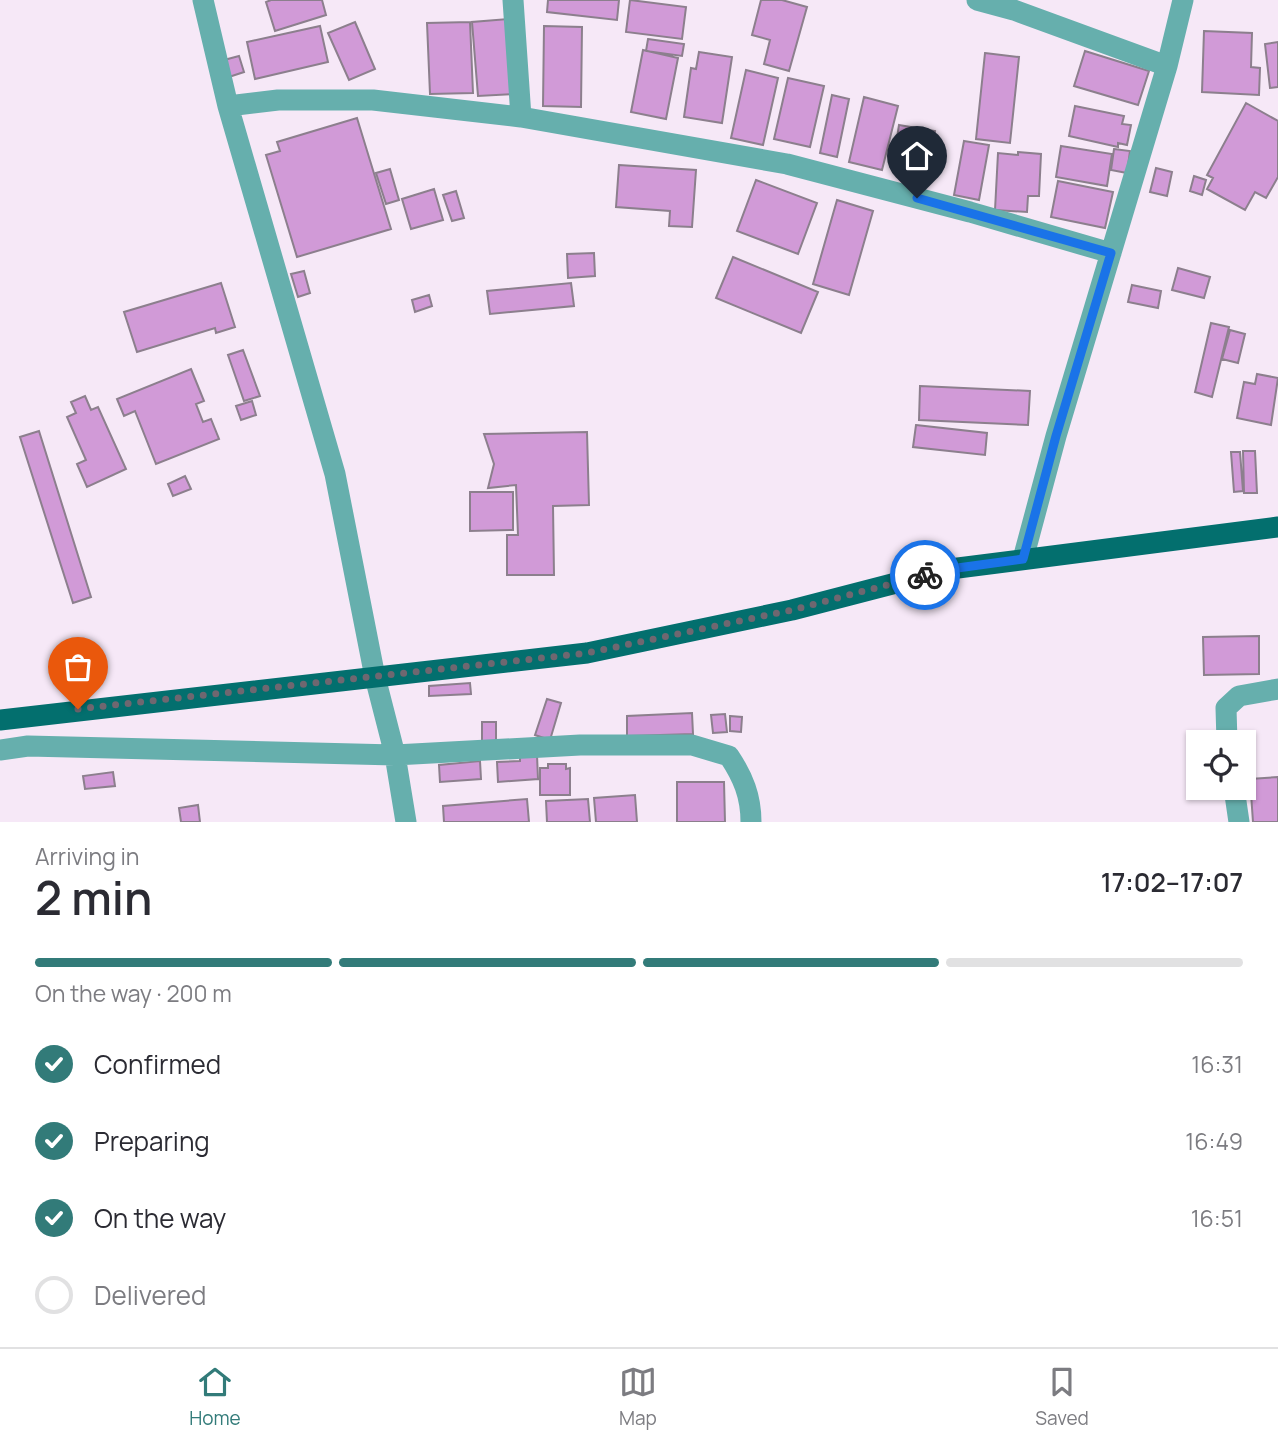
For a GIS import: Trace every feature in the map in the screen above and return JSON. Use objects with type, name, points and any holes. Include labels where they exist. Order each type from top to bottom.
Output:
[{"type":"main road","points":[[0,720],[24,715],[587,653],[792,610],[950,569],[1278,527]]},
{"type":"street","points":[[203,0],[228,106],[335,474],[375,677],[395,755],[406,822]]},
{"type":"street","points":[[513,0],[521,117]]},
{"type":"street","points":[[977,0],[1014,10],[1167,66]]},
{"type":"street","points":[[1023,559],[1056,436],[1167,66],[1183,0]]},
{"type":"street","points":[[228,106],[278,100],[373,100],[521,117],[787,164],[970,212],[1111,253]]},
{"type":"street","points":[[1227,730],[1226,708],[1239,696],[1278,689]]},
{"type":"street","points":[[24,715],[28,746]]},
{"type":"street","points":[[0,750],[28,746],[395,755],[580,745],[692,745],[729,756],[744,780],[751,807],[751,822]]},
{"type":"street","points":[[1236,800],[1239,822]]},
{"type":"building","points":[[322,0],[326,15],[275,31],[266,2]]},
{"type":"building","points":[[548,0],[619,0],[617,20],[547,12]]},
{"type":"building","points":[[630,0],[686,7],[682,39],[626,32]]},
{"type":"building","points":[[761,0],[782,0],[807,7],[789,71],[764,64],[770,40],[752,35]]},
{"type":"building","points":[[508,19],[513,94],[478,96],[472,22]]},
{"type":"building","points":[[355,22],[375,69],[349,80],[328,33]]},
{"type":"building","points":[[470,22],[473,93],[430,94],[427,23]]},
{"type":"building","points":[[320,26],[328,62],[255,79],[247,42]]},
{"type":"building","points":[[544,26],[582,27],[581,107],[543,106]]},
{"type":"building","points":[[1204,31],[1252,33],[1251,67],[1260,68],[1259,95],[1202,92]]},
{"type":"building","points":[[648,39],[684,44],[682,56],[646,51]]},
{"type":"building","points":[[1278,42],[1278,87],[1270,88],[1265,44]]},
{"type":"building","points":[[643,50],[678,58],[666,119],[631,112]]},
{"type":"building","points":[[1085,51],[1149,71],[1138,105],[1074,86]]},
{"type":"building","points":[[699,52],[732,57],[722,123],[684,117],[691,68],[696,69]]},
{"type":"building","points":[[985,53],[1019,57],[1010,143],[976,139]]},
{"type":"building","points":[[239,56],[244,72],[229,77],[224,60]]},
{"type":"building","points":[[746,70],[778,78],[763,145],[731,138]]},
{"type":"building","points":[[788,78],[824,86],[810,147],[774,139]]},
{"type":"building","points":[[832,95],[849,99],[837,157],[820,153]]},
{"type":"building","points":[[864,97],[898,106],[882,170],[849,162]]},
{"type":"building","points":[[1246,103],[1278,121],[1278,177],[1266,198],[1255,192],[1245,210],[1207,189],[1213,178],[1207,175]]},
{"type":"building","points":[[1075,106],[1124,116],[1122,124],[1131,125],[1127,145],[1118,143],[1118,147],[1069,136]]},
{"type":"building","points":[[357,118],[391,229],[297,257],[266,155],[280,151],[277,142]]},
{"type":"building","points":[[899,125],[935,131],[929,169],[893,163]]},
{"type":"building","points":[[964,141],[989,145],[979,200],[954,195]]},
{"type":"building","points":[[1061,146],[1112,154],[1107,186],[1056,177]]},
{"type":"building","points":[[1114,149],[1130,151],[1127,173],[1111,170]]},
{"type":"building","points":[[1018,152],[1041,154],[1039,196],[1028,196],[1027,212],[995,210],[998,153],[1018,155]]},
{"type":"building","points":[[619,165],[696,170],[692,227],[669,226],[670,211],[616,207]]},
{"type":"building","points":[[1156,168],[1172,172],[1167,196],[1150,192]]},
{"type":"building","points":[[390,169],[399,200],[386,204],[376,173]]},
{"type":"building","points":[[1194,176],[1206,180],[1202,195],[1190,191]]},
{"type":"building","points":[[756,180],[817,203],[798,254],[737,231]]},
{"type":"building","points":[[1058,181],[1113,192],[1105,228],[1051,217]]},
{"type":"building","points":[[434,189],[443,220],[411,229],[402,199]]},
{"type":"building","points":[[456,191],[464,218],[452,221],[443,195]]},
{"type":"building","points":[[837,200],[873,211],[849,295],[813,284]]},
{"type":"building","points":[[594,253],[595,276],[568,278],[567,254]]},
{"type":"building","points":[[733,257],[818,292],[801,333],[716,298]]},
{"type":"building","points":[[1178,268],[1210,277],[1204,298],[1172,290]]},
{"type":"building","points":[[304,271],[310,293],[298,297],[291,274]]},
{"type":"building","points":[[221,283],[235,327],[216,333],[215,328],[137,352],[124,312]]},
{"type":"building","points":[[571,283],[574,306],[490,314],[487,291]]},
{"type":"building","points":[[1132,285],[1161,291],[1158,308],[1128,302]]},
{"type":"building","points":[[429,295],[432,306],[415,312],[412,300]]},
{"type":"building","points":[[1211,323],[1229,327],[1212,397],[1195,392]]},
{"type":"building","points":[[1230,330],[1245,334],[1238,363],[1222,359]]},
{"type":"building","points":[[243,350],[260,396],[244,401],[228,355]]},
{"type":"building","points":[[191,369],[204,401],[196,404],[203,422],[211,419],[219,439],[156,464],[135,411],[124,416],[117,399]]},
{"type":"building","points":[[1257,374],[1278,378],[1271,425],[1237,418],[1244,382],[1255,384]]},
{"type":"building","points":[[920,386],[1030,391],[1028,425],[919,420]]},
{"type":"building","points":[[85,396],[91,410],[98,407],[126,469],[87,487],[77,464],[86,460],[67,417],[76,413],[71,402]]},
{"type":"building","points":[[252,401],[256,415],[241,420],[236,406]]},
{"type":"building","points":[[916,425],[987,433],[985,455],[913,447]]},
{"type":"building","points":[[39,431],[91,597],[73,603],[20,437]]},
{"type":"building","points":[[587,432],[589,505],[553,506],[554,575],[507,575],[507,535],[518,535],[516,485],[488,488],[494,464],[484,434]]},
{"type":"building","points":[[1243,451],[1255,451],[1257,493],[1244,493]]},
{"type":"building","points":[[1231,452],[1240,452],[1243,491],[1234,492]]},
{"type":"building","points":[[185,476],[191,489],[173,496],[168,484]]},
{"type":"building","points":[[470,492],[513,492],[513,530],[470,531]]},
{"type":"building","points":[[1259,636],[1259,674],[1204,675],[1203,637]]},
{"type":"building","points":[[470,683],[471,694],[429,696],[429,686]]},
{"type":"building","points":[[547,699],[561,703],[550,740],[535,735]]},
{"type":"building","points":[[692,713],[693,734],[627,736],[627,716]]},
{"type":"building","points":[[725,714],[727,732],[713,733],[711,715]]},
{"type":"building","points":[[730,716],[742,717],[741,732],[730,731]]},
{"type":"building","points":[[482,722],[496,722],[496,743],[482,743]]},
{"type":"building","points":[[537,755],[538,779],[498,782],[497,762],[520,761],[520,756]]},
{"type":"building","points":[[480,761],[481,779],[440,782],[439,765]]},
{"type":"building","points":[[548,764],[566,764],[566,769],[570,768],[570,795],[540,795],[540,768],[548,768]]},
{"type":"building","points":[[113,772],[115,786],[85,789],[83,776]]},
{"type":"building","points":[[1278,777],[1278,822],[1253,822],[1251,800],[1256,800],[1256,779]]},
{"type":"building","points":[[677,782],[724,782],[725,822],[677,822]]},
{"type":"building","points":[[635,795],[637,822],[596,822],[594,798]]},
{"type":"building","points":[[527,799],[529,822],[444,822],[443,806]]},
{"type":"building","points":[[588,799],[590,822],[547,822],[546,801]]},
{"type":"building","points":[[198,805],[200,822],[181,822],[179,808]]},
{"type":"way so far","points":[[78,709],[587,653],[792,610],[925,575]]},
{"type":"route","points":[[917,198],[1111,253],[1056,436],[1023,559],[925,575]]}]
